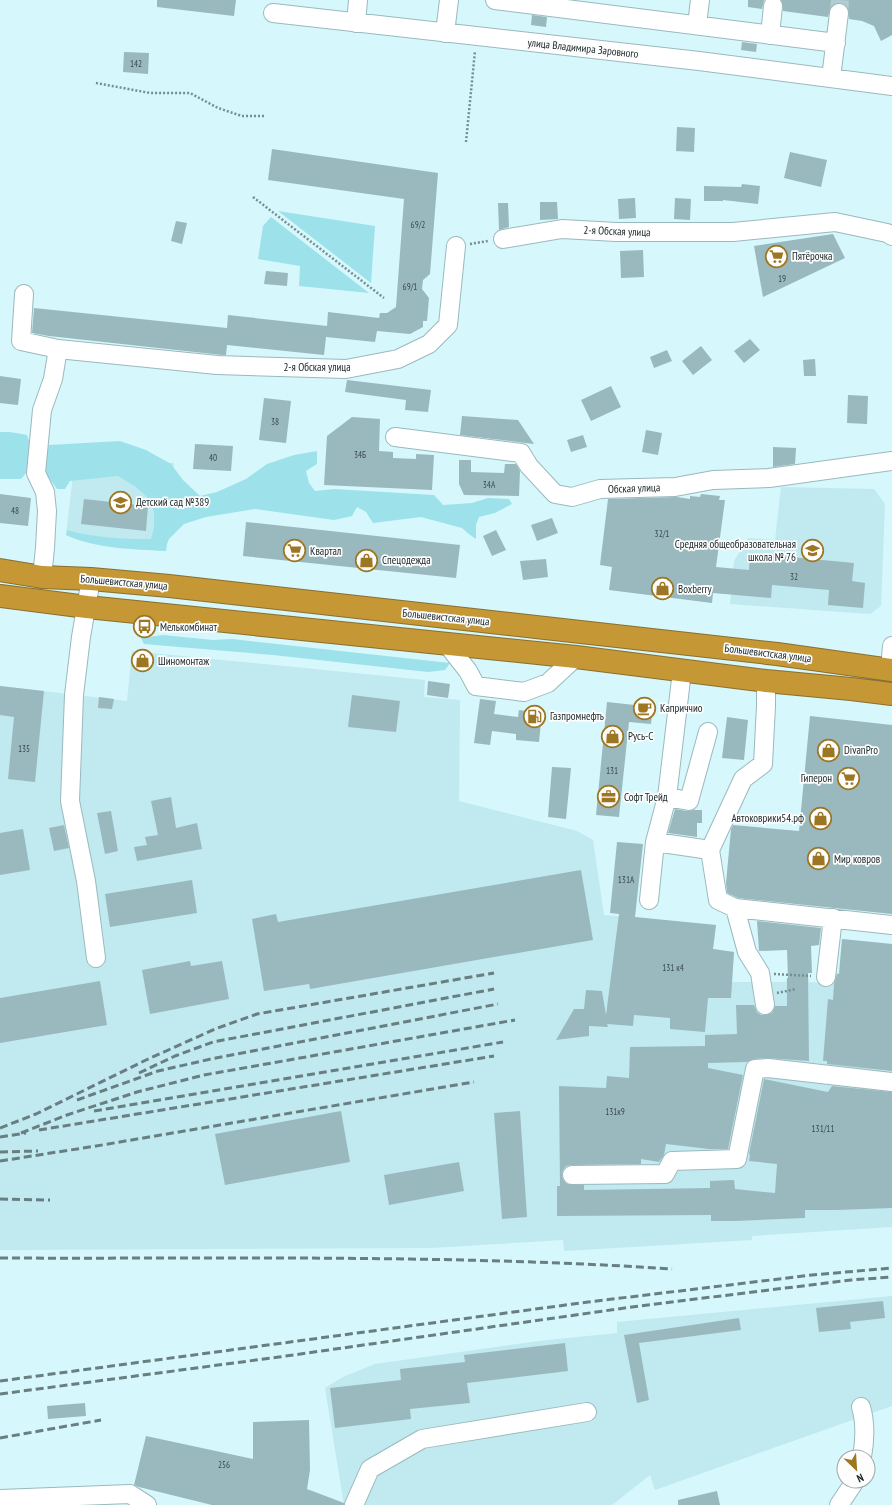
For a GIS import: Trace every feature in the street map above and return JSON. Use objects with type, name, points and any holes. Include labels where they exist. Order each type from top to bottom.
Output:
[{"type":"highway","name":"Большевистская улица","points":[[0,570],[42,577],[91,579],[170,586],[769,653],[891,670]]},
{"type":"highway","points":[[0,596],[86,607],[576,657],[766,681],[892,694]]},
{"type":"street","points":[[356,23],[358,0]]},
{"type":"street","points":[[445,33],[449,0]]},
{"type":"street","points":[[495,0],[589,6],[697,25],[836,43]]},
{"type":"street","points":[[697,25],[700,0]]},
{"type":"street","points":[[770,35],[773,6]]},
{"type":"street","name":"улица Владимира Заровного","points":[[279,9],[356,23],[699,61],[892,86]]},
{"type":"street","points":[[832,78],[839,13]]},
{"type":"street","name":"2-я Обская улица","points":[[503,239],[562,229],[616,232],[733,232],[836,222],[887,233],[892,236]]},
{"type":"street","name":"2-я Обская улица","points":[[24,294],[21,342],[58,348],[217,365],[346,369],[398,359],[430,344],[448,325],[456,246]]},
{"type":"street","points":[[42,577],[46,548],[47,511],[45,492],[36,473],[42,410],[53,379],[58,348]]},
{"type":"street","name":"Обская улица","points":[[395,437],[521,453],[529,466],[555,494],[572,497],[600,489],[674,492],[714,480],[769,478],[892,461]]},
{"type":"street","points":[[91,579],[81,637],[74,695],[70,801],[86,881],[96,958]]},
{"type":"street","points":[[446,643],[468,671],[476,686],[524,692],[548,683],[576,657]]},
{"type":"street","points":[[891,670],[892,646]]},
{"type":"street","points":[[649,900],[656,842],[667,797],[682,670]]},
{"type":"street","points":[[766,681],[763,764],[744,779],[710,850],[718,900],[735,908],[892,925]]},
{"type":"street","points":[[667,797],[689,801],[708,732]]},
{"type":"street","points":[[656,842],[710,850]]},
{"type":"street","points":[[735,908],[747,952],[760,973],[765,1005]]},
{"type":"street","points":[[826,977],[833,918]]},
{"type":"street","points":[[572,1175],[664,1174],[672,1161],[737,1159],[755,1069],[768,1068],[892,1082]]},
{"type":"street","points":[[861,1407],[864,1416],[865,1436],[863,1449]]},
{"type":"street","points":[[354,1505],[370,1469],[422,1439],[587,1412]]},
{"type":"street","points":[[839,1505],[850,1489]]},
{"type":"street","points":[[0,1499],[130,1494],[147,1505]]},
{"type":"path","points":[[466,142],[476,37]]},
{"type":"path","points":[[96,84],[150,93],[190,93],[218,108],[242,116],[265,116]]},
{"type":"path","points":[[253,197],[384,298]]},
{"type":"path","points":[[456,246],[503,239]]},
{"type":"path","points":[[760,973],[826,977]]},
{"type":"shaded area","points":[[278,211],[375,226],[371,283]]},
{"type":"shaded area","points":[[271,217],[369,293],[299,286],[300,266],[258,259],[263,226]]},
{"type":"shaded area","points":[[0,432],[27,435],[32,458],[29,469],[21,479],[0,479]]},
{"type":"shaded area","points":[[120,441],[146,450],[171,464],[183,480],[200,496],[217,492],[246,479],[267,464],[294,455],[317,451],[317,464],[306,471],[309,483],[315,491],[334,489],[434,495],[443,505],[472,503],[488,498],[509,499],[512,504],[495,513],[479,517],[476,525],[476,539],[462,528],[421,517],[373,523],[366,512],[357,507],[352,516],[334,520],[255,509],[206,517],[184,524],[169,539],[166,551],[103,546],[78,540],[66,535],[67,530],[109,538],[151,539],[154,528],[154,512],[150,500],[136,487],[118,476],[70,481],[65,489],[57,489],[43,470],[44,459],[49,445]]},
{"type":"shaded area","name":"Детский сад №389","points":[[75,457],[174,463],[166,551],[117,548],[78,540],[66,535]]},
{"type":"shaded area","name":"Средняя общеобразовательная школа № 76","points":[[781,487],[874,489],[885,504],[881,606],[870,614],[730,604],[734,561],[748,538],[775,540]]},
{"type":"shaded area","points":[[163,635],[213,640],[232,639],[450,663],[445,670],[428,672],[273,655],[144,644],[141,638]]},
{"type":"shaded area","points":[[132,651],[425,680],[424,697],[460,700],[459,801],[577,831],[593,840],[604,915],[716,925],[713,949],[734,952],[732,982],[786,982],[787,978],[808,978],[809,982],[834,983],[834,973],[839,973],[842,939],[892,944],[892,1227],[752,1236],[752,1240],[564,1251],[563,1240],[431,1248],[0,1250],[0,686],[127,701]]},
{"type":"shaded area","points":[[892,1296],[892,1406],[655,1490],[650,1475],[612,1505],[344,1505],[325,1388],[343,1377],[375,1364],[539,1341],[617,1333],[617,1322]]},
{"type":"building","points":[[157,0],[236,0],[234,16],[157,7]]},
{"type":"building","points":[[748,0],[764,0],[762,9],[748,7]]},
{"type":"building","points":[[781,0],[892,0],[892,35],[881,41],[874,26],[862,21],[849,19],[848,9],[845,4],[835,3],[831,6],[828,17],[783,11]]},
{"type":"building","points":[[532,15],[547,17],[546,27],[531,25]]},
{"type":"building","points":[[742,42],[757,44],[756,52],[741,50]]},
{"type":"building","points":[[124,52],[149,53],[148,74],[123,72]]},
{"type":"building","points":[[677,127],[695,128],[694,152],[676,151]]},
{"type":"building","points":[[272,149],[438,173],[430,274],[423,280],[422,289],[429,298],[427,321],[423,321],[423,327],[410,334],[377,331],[375,342],[326,337],[324,355],[227,345],[226,355],[222,355],[32,333],[34,308],[227,328],[228,315],[327,326],[328,312],[379,318],[380,313],[387,313],[396,307],[404,199],[268,180]]},
{"type":"building","points":[[790,152],[827,160],[821,187],[784,178]]},
{"type":"building","points":[[742,184],[760,186],[758,204],[723,200],[704,201],[704,186],[741,187]]},
{"type":"building","points":[[635,198],[636,218],[619,219],[618,199]]},
{"type":"building","points":[[675,198],[691,199],[690,220],[674,219]]},
{"type":"building","points":[[540,202],[557,202],[558,219],[540,220]]},
{"type":"building","points":[[498,203],[508,203],[509,227],[499,230]]},
{"type":"building","points":[[176,221],[187,223],[182,244],[171,241]]},
{"type":"building","points":[[833,234],[845,258],[763,297],[754,246]]},
{"type":"building","points":[[643,250],[644,277],[621,278],[620,251]]},
{"type":"building","points":[[266,271],[288,273],[287,286],[264,284]]},
{"type":"building","points":[[750,339],[760,350],[744,363],[734,351]]},
{"type":"building","points":[[701,346],[712,360],[693,375],[682,361]]},
{"type":"building","points":[[667,350],[672,361],[654,368],[650,357]]},
{"type":"building","points":[[815,359],[816,376],[804,376],[803,360]]},
{"type":"building","points":[[0,376],[21,379],[18,405],[0,403]]},
{"type":"building","points":[[347,380],[431,390],[428,412],[405,410],[406,400],[345,392]]},
{"type":"building","points":[[611,386],[621,407],[591,421],[581,400]]},
{"type":"building","points":[[848,395],[868,396],[867,424],[847,423]]},
{"type":"building","points":[[264,398],[291,401],[286,443],[259,440]]},
{"type":"building","points":[[462,416],[518,420],[534,444],[460,435]]},
{"type":"building","points":[[352,417],[380,419],[379,451],[393,452],[393,458],[416,459],[416,454],[434,455],[432,490],[324,485],[327,436]]},
{"type":"building","points":[[646,430],[662,433],[658,455],[642,452]]},
{"type":"building","points":[[583,435],[587,447],[571,452],[567,440]]},
{"type":"building","points":[[195,444],[233,446],[231,471],[193,469]]},
{"type":"building","points":[[773,447],[796,448],[795,464],[773,467]]},
{"type":"building","points":[[459,460],[471,460],[471,472],[504,473],[505,464],[516,464],[520,471],[519,496],[464,495],[459,484]]},
{"type":"building","points":[[0,494],[31,498],[28,526],[0,523]]},
{"type":"building","points":[[701,494],[720,496],[719,500],[725,500],[716,567],[749,570],[750,553],[854,563],[852,581],[865,583],[863,608],[828,605],[829,590],[772,585],[771,598],[713,593],[712,603],[609,590],[612,567],[600,565],[608,499],[677,497],[690,499],[690,496],[700,497]]},
{"type":"building","points":[[84,499],[148,506],[146,531],[81,524]]},
{"type":"building","points":[[552,518],[558,533],[537,541],[531,525]]},
{"type":"building","points":[[246,522],[460,545],[456,578],[243,556]]},
{"type":"building","points":[[496,530],[506,550],[492,556],[483,536]]},
{"type":"building","points":[[546,559],[548,577],[523,580],[520,561]]},
{"type":"building","points":[[428,681],[450,684],[448,698],[427,695]]},
{"type":"building","points":[[0,686],[44,691],[35,782],[8,779],[14,717],[0,715]]},
{"type":"building","points":[[352,695],[400,701],[396,732],[348,727]]},
{"type":"building","points":[[99,697],[114,699],[112,709],[98,708]]},
{"type":"building","points":[[480,699],[496,701],[494,714],[518,717],[519,710],[542,713],[539,742],[516,740],[516,734],[492,731],[490,745],[474,743]]},
{"type":"building","points":[[607,702],[653,707],[651,724],[629,722],[619,817],[596,815]]},
{"type":"building","name":"Гиперон","points":[[810,716],[892,725],[892,914],[738,898],[727,893],[726,883],[731,829],[733,825],[799,831]]},
{"type":"building","points":[[727,717],[748,720],[744,760],[722,758]]},
{"type":"building","points":[[552,767],[571,768],[566,819],[548,817]]},
{"type":"building","points":[[171,797],[176,828],[197,823],[202,849],[137,861],[134,847],[147,845],[145,837],[158,835],[151,801]]},
{"type":"building","points":[[675,809],[687,811],[702,810],[702,823],[697,823],[697,837],[668,833]]},
{"type":"building","points":[[111,811],[118,851],[105,854],[97,813]]},
{"type":"building","points":[[64,825],[69,848],[54,851],[49,828]]},
{"type":"building","points":[[23,829],[30,870],[0,875],[0,833]]},
{"type":"building","points":[[617,842],[643,844],[635,917],[716,925],[713,949],[734,952],[731,998],[708,998],[705,1032],[670,1029],[670,1018],[634,1015],[633,1026],[607,1024],[608,1027],[589,1026],[589,1036],[556,1040],[574,1009],[584,1009],[586,990],[602,991],[606,1015],[619,914],[610,913]]},
{"type":"building","points":[[581,870],[593,940],[310,989],[309,984],[264,991],[252,919],[276,914],[278,922]]},
{"type":"building","points":[[192,880],[197,913],[110,927],[105,894]]},
{"type":"building","points":[[757,921],[821,928],[819,945],[811,946],[812,973],[808,973],[809,1061],[767,1058],[754,1059],[747,1062],[708,1063],[708,1068],[743,1075],[728,1149],[709,1149],[666,1144],[664,1155],[659,1162],[641,1159],[641,1164],[566,1166],[563,1170],[563,1180],[567,1184],[584,1185],[584,1190],[710,1188],[710,1181],[734,1180],[735,1189],[775,1193],[777,1164],[749,1161],[749,1154],[764,1079],[828,1092],[832,1086],[892,1092],[892,1208],[805,1210],[805,1218],[735,1221],[711,1221],[711,1215],[557,1216],[557,1186],[560,1186],[559,1086],[606,1088],[607,1076],[629,1078],[630,1047],[705,1046],[705,1035],[737,1034],[736,1005],[754,1005],[757,1012],[761,1015],[772,1013],[775,1006],[787,1006],[787,950],[759,951]]},
{"type":"building","points":[[842,939],[892,944],[892,1071],[827,1064],[827,1061],[823,1061],[828,999],[833,1000],[834,984],[837,974],[839,974]]},
{"type":"building","points":[[190,961],[191,966],[222,961],[229,999],[150,1014],[142,970]]},
{"type":"building","points":[[100,981],[107,1025],[0,1043],[0,998]]},
{"type":"building","points":[[341,1111],[350,1162],[225,1185],[215,1134]]},
{"type":"building","points":[[520,1111],[527,1217],[502,1219],[494,1113]]},
{"type":"building","points":[[459,1162],[464,1191],[389,1205],[384,1175]]},
{"type":"building","points":[[883,1301],[885,1318],[850,1322],[851,1329],[819,1332],[816,1308]]},
{"type":"building","points":[[739,1318],[741,1330],[639,1343],[649,1400],[637,1403],[624,1335]]},
{"type":"building","points":[[565,1343],[568,1371],[467,1383],[470,1403],[410,1409],[411,1419],[335,1428],[330,1388],[401,1380],[400,1369],[465,1362],[464,1355]]},
{"type":"building","points":[[85,1403],[86,1416],[48,1419],[47,1406]]},
{"type":"building","points":[[309,1420],[310,1470],[307,1489],[344,1503],[344,1505],[212,1505],[134,1485],[146,1436],[253,1459],[253,1422]]},
{"type":"building","points":[[717,1491],[720,1505],[678,1505],[678,1500]]},
{"type":"tunnel","points":[[839,13],[840,0]]},
{"type":"railway","points":[[0,1128],[36,1114],[146,1060],[215,1029],[257,1014],[494,973]]},
{"type":"railway","points":[[139,1073],[175,1056],[213,1042],[494,989]]},
{"type":"railway","points":[[77,1100],[158,1071],[211,1059],[498,1004]]},
{"type":"railway","points":[[21,1133],[67,1115],[137,1092],[204,1075],[515,1020]]},
{"type":"railway","points":[[94,1111],[503,1042]]},
{"type":"railway","points":[[39,1130],[494,1056]]},
{"type":"railway","points":[[0,1161],[474,1082]]},
{"type":"railway","points":[[0,1137],[26,1133]]},
{"type":"railway","points":[[0,1152],[38,1151]]},
{"type":"railway","points":[[0,1199],[50,1200]]},
{"type":"railway","points":[[0,1258],[420,1259],[588,1264],[672,1269]]},
{"type":"railway","points":[[0,1381],[588,1302],[812,1275],[892,1268]]},
{"type":"railway","points":[[0,1394],[279,1357],[639,1306],[851,1280],[892,1277]]},
{"type":"railway","points":[[0,1438],[101,1420]]},
{"type":"place","name":"Пятёрочка","points":[[777,256]]},
{"type":"place","name":"Детский сад №389","points":[[120,502]]},
{"type":"place","name":"Средняя общеобразовательная школа № 76","points":[[812,550]]},
{"type":"place","name":"Квартал","points":[[295,551]]},
{"type":"place","name":"Спецодежда","points":[[367,560]]},
{"type":"place","name":"Boxberry","points":[[663,589]]},
{"type":"place","name":"Мелькомбинат","points":[[144,627]]},
{"type":"place","name":"Шиномонтаж","points":[[143,661]]},
{"type":"place","name":"Каприччио","points":[[645,708]]},
{"type":"place","name":"Газпромнефть","points":[[534,716]]},
{"type":"place","name":"Русь-С","points":[[613,736]]},
{"type":"place","name":"DivanPro","points":[[829,750]]},
{"type":"place","name":"Гиперон","points":[[848,778]]},
{"type":"place","name":"Софт Трейд","points":[[608,797]]},
{"type":"place","name":"Автоковрики54.рф","points":[[820,818]]},
{"type":"place","name":"Мир ковров","points":[[819,859]]}]
